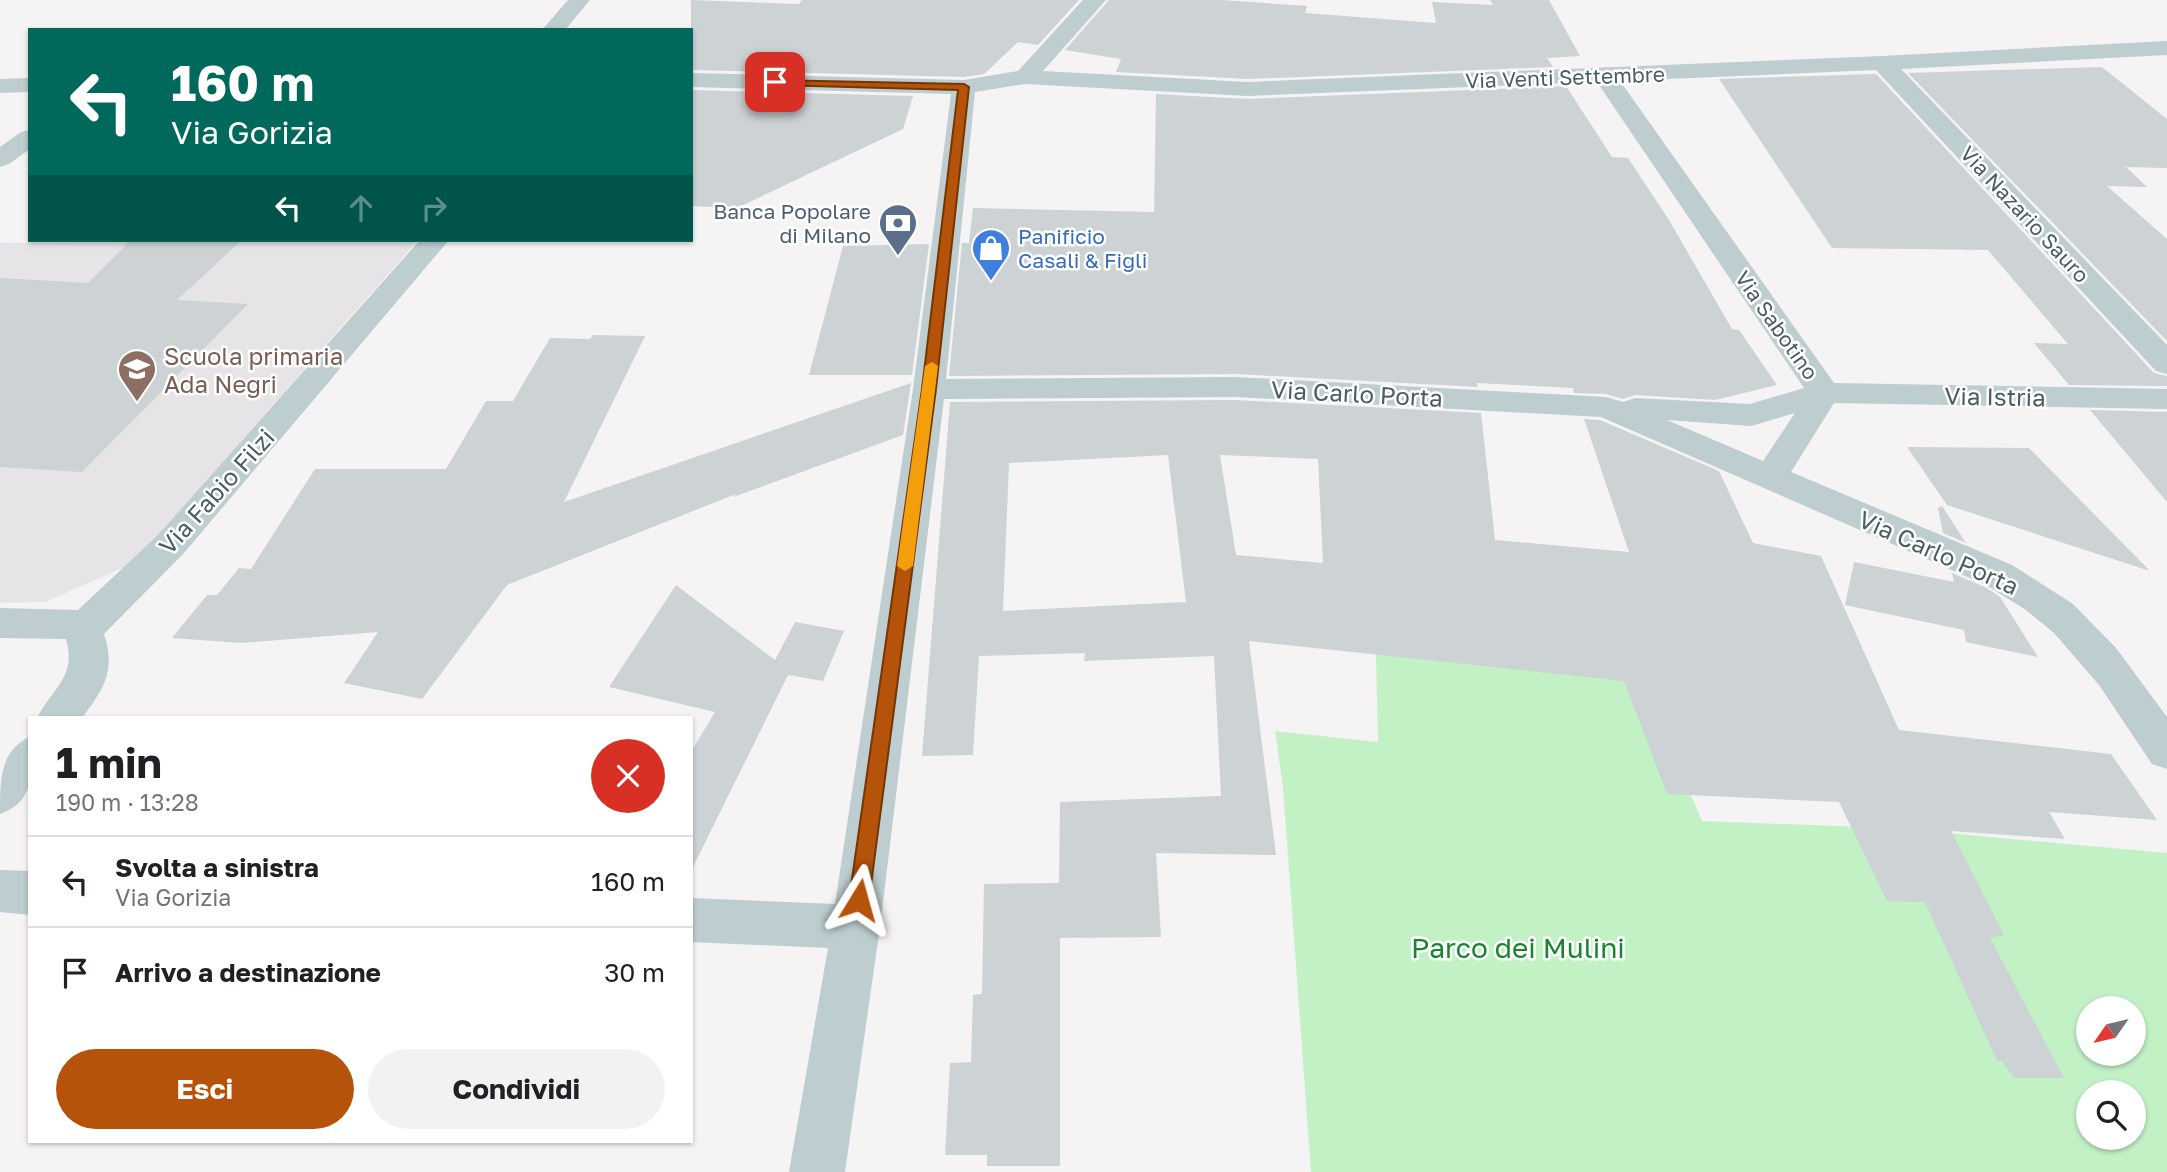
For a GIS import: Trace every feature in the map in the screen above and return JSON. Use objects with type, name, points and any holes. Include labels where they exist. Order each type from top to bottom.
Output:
[{"type":"street","points":[[555,28],[579,0]]},
{"type":"street","points":[[1025,77],[1095,0]]},
{"type":"street","name":"Via Venti Settembre","points":[[693,79],[964,87],[1025,77],[1248,89],[1882,63],[2167,48]]},
{"type":"street","name":"Via Nazario Sauro","points":[[1882,63],[2167,364]]},
{"type":"street","name":"Via Sabotino","points":[[1604,75],[1824,393],[1751,415],[1606,407]]},
{"type":"street","points":[[0,86],[28,85]]},
{"type":"street","points":[[817,1172],[856,927],[929,389],[964,87]]},
{"type":"street","points":[[0,159],[28,138]]},
{"type":"street","name":"Via Fabio Filzi","points":[[83,630],[171,544],[433,242]]},
{"type":"street","name":"Via Carlo Porta","points":[[929,389],[1236,387],[1606,407],[1999,575],[2042,600],[2077,630],[2125,690],[2167,751]]},
{"type":"street","points":[[1770,477],[1824,393]]},
{"type":"street","name":"Via Istria","points":[[1824,393],[2167,399]]},
{"type":"street","points":[[0,623],[71,623],[83,630],[92,654],[85,682],[60,716]]},
{"type":"street","points":[[0,795],[28,758]]},
{"type":"street","points":[[0,891],[28,892]]},
{"type":"street","points":[[693,920],[856,927]]},
{"type":"shaded area","name":"Scuola primaria Ada Negri","points":[[416,242],[134,563],[45,602],[0,603],[0,243]]},
{"type":"green space","name":"Parco dei Mulini","points":[[1376,654],[1636,666],[1702,821],[1891,828],[2167,853],[2167,1172],[1311,1172],[1283,787],[1275,731],[1378,742]]},
{"type":"building","points":[[691,0],[799,4],[802,0],[1079,0],[1038,45],[1018,42],[984,74],[964,77],[693,70]]},
{"type":"building","points":[[1109,0],[1222,0],[1307,6],[1305,13],[1436,23],[1432,2],[1493,5],[1490,0],[1549,0],[1580,56],[1547,58],[1553,67],[1248,79],[1116,72],[1121,59],[1065,50]]},
{"type":"building","points":[[2102,67],[2167,119],[2167,168],[2126,167],[2147,187],[2107,186],[2167,239],[2167,341],[1908,73]]},
{"type":"building","points":[[1876,74],[2154,373],[2167,376],[2167,386],[2069,385],[2034,343],[2068,344],[1988,250],[1832,248],[1719,79]]},
{"type":"building","points":[[1566,86],[1612,157],[1628,158],[1669,220],[1732,329],[1739,330],[1777,385],[1715,400],[1635,395],[1623,399],[1606,394],[1574,393],[1573,388],[1477,383],[1478,387],[1236,374],[949,376],[962,243],[969,243],[973,208],[1154,212],[1156,94],[1248,99]]},
{"type":"building","points":[[693,90],[913,96],[903,129],[737,208],[693,206]]},
{"type":"building","points":[[129,242],[240,242],[177,300],[248,304],[82,472],[0,467],[0,278],[88,283]]},
{"type":"building","points":[[929,244],[912,375],[809,375],[843,246]]},
{"type":"building","points":[[593,335],[645,336],[564,502],[911,383],[903,435],[733,497],[736,494],[507,585],[422,699],[344,683],[378,632],[242,643],[172,638],[207,595],[217,595],[239,568],[251,569],[315,469],[446,469],[486,401],[513,401],[550,338],[590,339]]},
{"type":"building","points":[[1236,400],[1481,413],[1495,540],[1629,552],[1584,419],[1600,420],[1719,471],[1753,543],[1821,556],[1899,730],[2111,754],[2157,820],[2049,812],[2065,839],[1951,831],[2004,935],[1990,938],[2064,1078],[2014,1078],[2002,1061],[1997,1061],[1925,902],[1887,901],[1839,802],[1667,794],[1624,681],[1249,641],[1276,855],[1156,853],[1161,937],[1060,938],[1060,1166],[987,1166],[987,1155],[945,1155],[950,1063],[971,1062],[973,995],[982,994],[984,884],[1059,883],[1060,802],[1221,796],[1214,656],[1084,661],[1085,653],[979,656],[973,755],[922,756],[950,402]],"holes":[[[1168,455],[1186,602],[1003,611],[1009,463]],[[1220,455],[1318,459],[1323,563],[1236,555]]]},
{"type":"building","points":[[2090,410],[2167,412],[2167,502]]},
{"type":"building","points":[[1907,447],[2029,448],[2150,571],[1947,505]]},
{"type":"building","points":[[1942,506],[1966,543],[1943,533],[1938,508]]},
{"type":"building","points":[[1854,562],[1954,582],[1952,573],[1985,587],[2000,597],[2038,657],[1966,642],[1964,630],[1845,605]]},
{"type":"building","points":[[676,585],[775,660],[795,622],[844,631],[823,681],[788,675],[693,867],[693,749],[715,712],[609,687]]},
{"type":"slow traffic","points":[[905,566],[932,366]]},
{"type":"place","name":"Banca Popolare di Milano","points":[[898,257]]},
{"type":"place","name":"Panificio Casali & Figli","points":[[991,282]]},
{"type":"place","name":"Scuola primaria Ada Negri","points":[[137,403]]},
{"type":"route","points":[[775,82],[964,87],[929,389],[859,900]]}]
